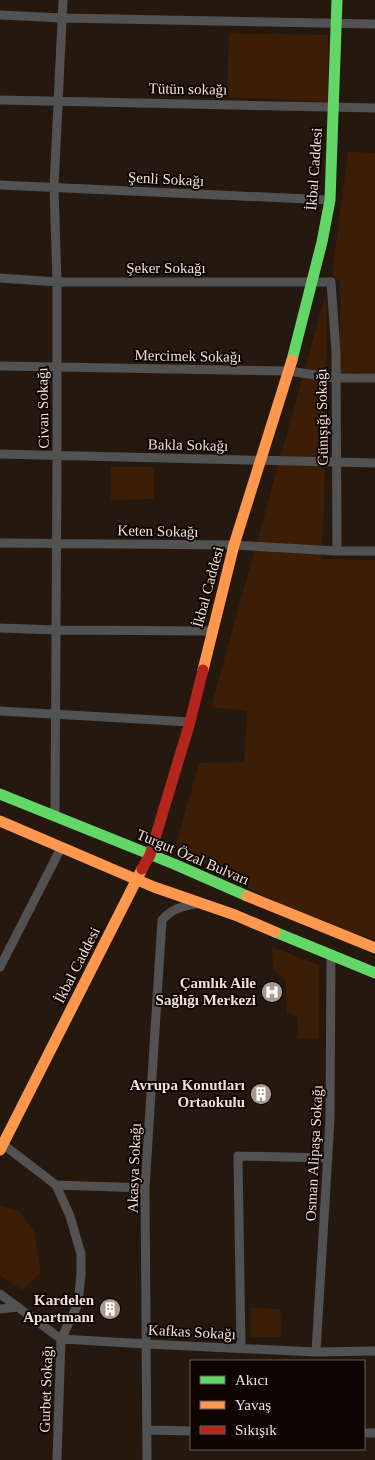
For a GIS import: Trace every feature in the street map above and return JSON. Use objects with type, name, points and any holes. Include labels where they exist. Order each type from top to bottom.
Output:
[{"type":"main road","name":"İkbal Caddesi","points":[[1,1145],[150,855],[190,722],[234,545],[289,371],[322,242],[330,200],[337,0]]},
{"type":"main road","name":"Turgut Özal Bulvarı","points":[[0,794],[375,948]]},
{"type":"main road","points":[[0,820],[136,879],[200,904],[235,915],[375,973]]},
{"type":"street","name":"Civan Sokağı","points":[[55,816],[57,456],[54,187],[63,0]]},
{"type":"street","points":[[0,15],[375,24]]},
{"type":"street","name":"Tütün sokağı","points":[[0,100],[375,108]]},
{"type":"street","name":"Şenli Sokağı","points":[[0,185],[330,200]]},
{"type":"street","name":"Şeker Sokağı","points":[[0,278],[56,282],[331,282]]},
{"type":"street","name":"Günışığı Sokağı","points":[[331,282],[336,352],[337,551]]},
{"type":"street","name":"Mercimek Sokağı","points":[[0,366],[289,371],[335,378],[375,378]]},
{"type":"street","name":"Bakla Sokağı","points":[[0,454],[375,463]]},
{"type":"street","name":"Keten Sokağı","points":[[0,543],[234,545],[337,551],[375,551]]},
{"type":"street","points":[[0,628],[212,631]]},
{"type":"street","points":[[0,711],[190,722]]},
{"type":"street","points":[[0,967],[61,848]]},
{"type":"street","name":"Akasya Sokağı","points":[[147,1460],[146,1188],[162,920],[179,907],[200,904]]},
{"type":"street","name":"Osman Alipaşa Sokağı","points":[[316,1352],[330,1119],[331,954]]},
{"type":"street","name":"Gurbet Sokağı","points":[[1,1145],[56,1185],[70,1216],[81,1254],[78,1304],[61,1338],[57,1460]]},
{"type":"street","points":[[241,1348],[238,1156],[328,1158]]},
{"type":"street","points":[[56,1185],[146,1188]]},
{"type":"street","points":[[0,1294],[61,1338]]},
{"type":"street","points":[[0,1309],[18,1307]]},
{"type":"street","name":"Kafkas Sokağı","points":[[61,1338],[316,1352],[375,1351]]},
{"type":"street","points":[[147,1430],[190,1431]]},
{"type":"shaded area","points":[[229,33],[328,35],[328,102],[227,97]]},
{"type":"shaded area","points":[[348,152],[375,153],[375,372],[340,373],[340,282],[332,274]]},
{"type":"shaded area","points":[[324,300],[327,301],[324,507],[321,559],[375,560],[375,939],[324,925],[174,851],[199,763],[244,762],[247,711],[211,707]]},
{"type":"shaded area","points":[[111,467],[154,467],[154,499],[111,500]]},
{"type":"shaded area","points":[[272,947],[319,965],[319,1038],[298,1038],[298,1018],[293,1014],[287,1013],[286,981],[273,969]]},
{"type":"shaded area","points":[[0,1206],[18,1210],[34,1231],[41,1272],[22,1290],[0,1275]]},
{"type":"shaded area","points":[[251,1308],[280,1309],[282,1337],[251,1337]]},
{"type":"traffic: fast","points":[[292,360],[322,242],[330,200],[337,0]]},
{"type":"traffic: fast","points":[[0,794],[174,864],[247,896]]},
{"type":"traffic: fast","points":[[275,932],[375,973]]},
{"type":"traffic: slow","points":[[203,670],[234,545],[292,360]]},
{"type":"traffic: slow","points":[[0,821],[154,887],[235,915],[275,932]]},
{"type":"traffic: slow","points":[[0,1150],[142,869]]},
{"type":"traffic: slow","points":[[247,896],[375,948]]},
{"type":"traffic: jam","points":[[142,869],[150,855],[190,722],[203,670]]},
{"type":"place","name":"Çamlık Aile Sağlığı Merkezi","points":[[272,992]]},
{"type":"place","name":"Avrupa Konutları Ortaokulu","points":[[261,1094]]},
{"type":"place","name":"Kardelen Apartmanı","points":[[110,1309]]}]
